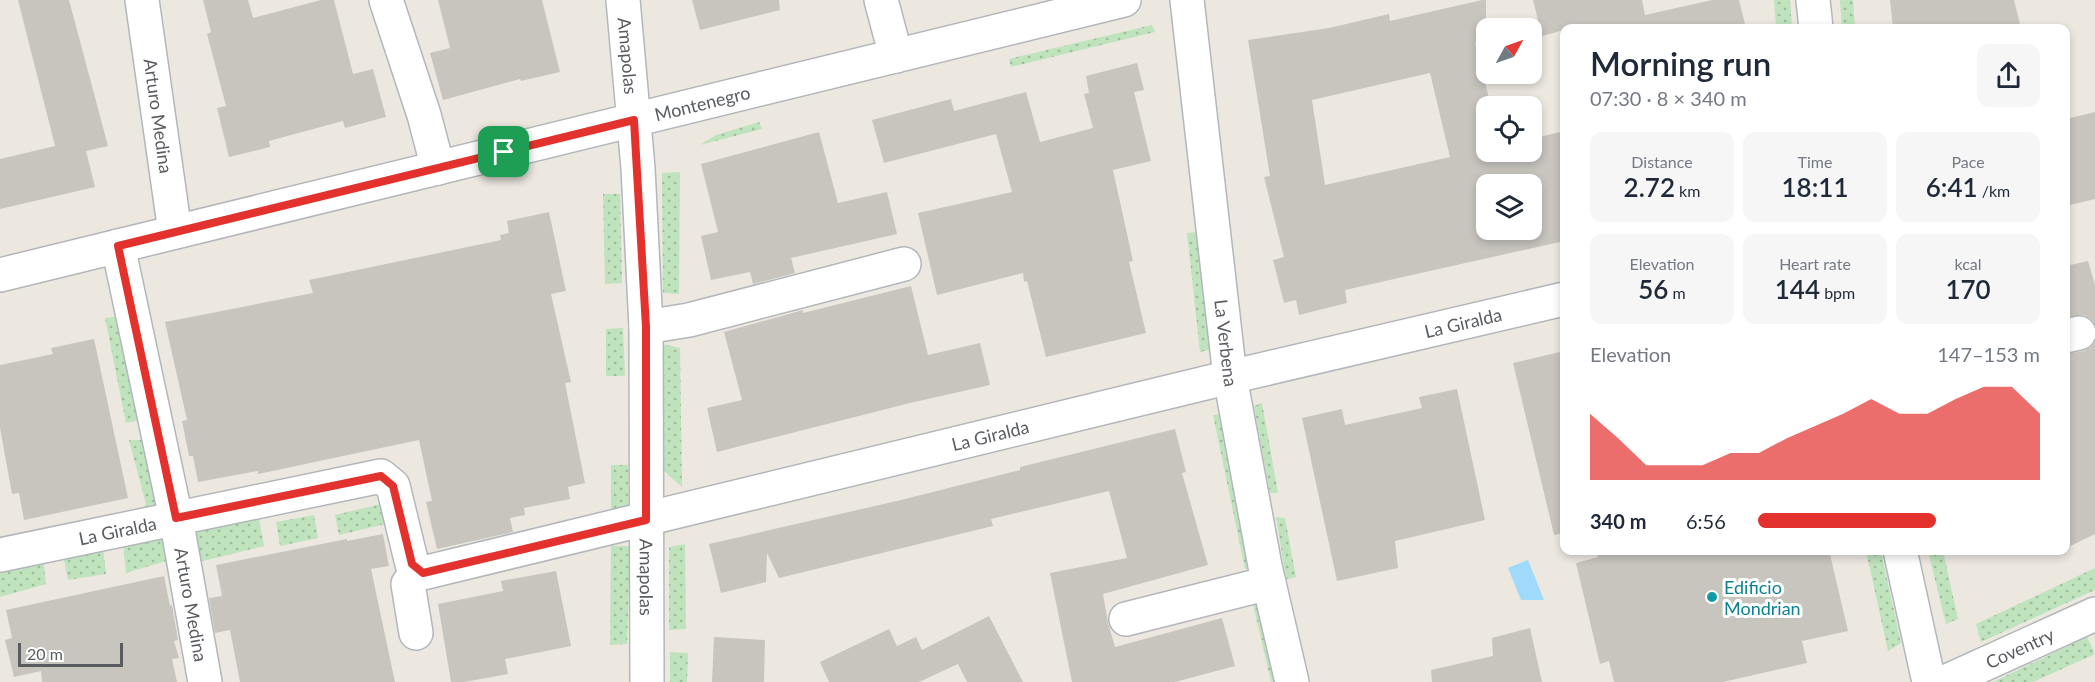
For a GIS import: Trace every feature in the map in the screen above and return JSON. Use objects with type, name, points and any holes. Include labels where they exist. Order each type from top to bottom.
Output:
[{"type":"street","name":"Arturo Medina","points":[[142,0],[175,232]]},
{"type":"street","points":[[386,0],[424,115],[438,168]]},
{"type":"street","name":"Amapolas","points":[[624,0],[634,120],[646,327],[647,682]]},
{"type":"street","points":[[881,0],[896,56]]},
{"type":"street","name":"Montenegro","points":[[0,275],[1124,0]]},
{"type":"street","name":"La Verbena","points":[[1187,0],[1230,377],[1269,583],[1292,682]]},
{"type":"street","points":[[1813,0],[1816,24]]},
{"type":"street","name":"Arturo Medina","points":[[118,246],[176,518],[205,682]]},
{"type":"street","points":[[646,327],[689,320],[904,264]]},
{"type":"street","name":"La Giralda","points":[[0,555],[381,476],[393,486],[412,564],[423,573],[1230,377],[1560,300]]},
{"type":"street","points":[[1901,555],[1929,682]]},
{"type":"street","points":[[416,633],[408,584],[418,570]]},
{"type":"street","points":[[1126,619],[1269,583]]},
{"type":"street","name":"Coventry","points":[[1945,682],[2095,614]]},
{"type":"green space","points":[[1774,0],[1790,0],[1792,24],[1776,24]]},
{"type":"green space","points":[[1840,0],[1853,0],[1855,24],[1842,24]]},
{"type":"green space","points":[[1152,25],[1155,32],[1011,67],[1009,59]]},
{"type":"green space","points":[[759,122],[762,129],[700,145],[716,135]]},
{"type":"green space","points":[[680,172],[679,294],[663,293],[662,173]]},
{"type":"green space","points":[[603,194],[620,194],[622,283],[605,284]]},
{"type":"green space","points":[[1197,232],[1209,350],[1200,352],[1187,233]]},
{"type":"green space","points":[[120,316],[141,420],[126,423],[105,318]]},
{"type":"green space","points":[[623,328],[625,376],[606,376],[606,329]]},
{"type":"green space","points":[[662,344],[680,348],[682,487],[664,471]]},
{"type":"green space","points":[[1262,403],[1278,493],[1270,493],[1254,406]]},
{"type":"green space","points":[[1221,414],[1252,567],[1245,569],[1213,415]]},
{"type":"green space","points":[[129,440],[146,440],[157,506],[140,512],[146,504]]},
{"type":"green space","points":[[611,465],[628,465],[628,513],[611,513]]},
{"type":"green space","points":[[381,504],[385,524],[339,535],[335,515]]},
{"type":"green space","points":[[258,514],[264,546],[195,563],[189,535],[200,524]]},
{"type":"green space","points":[[314,515],[318,538],[280,546],[276,522]]},
{"type":"green space","points":[[1276,517],[1285,518],[1296,577],[1286,579]]},
{"type":"green space","points":[[162,534],[169,566],[166,561],[126,573],[123,543]]},
{"type":"green space","points":[[685,544],[686,629],[669,630],[669,547]]},
{"type":"green space","points":[[611,546],[630,546],[627,644],[610,645]]},
{"type":"green space","points":[[103,548],[106,574],[68,580],[63,555]]},
{"type":"green space","points":[[1867,555],[1882,555],[1901,643],[1888,651]]},
{"type":"green space","points":[[1929,555],[1944,555],[1958,619],[1946,624]]},
{"type":"green space","points":[[43,557],[46,584],[0,597],[0,567]]},
{"type":"green space","points":[[2095,568],[2095,590],[1981,642],[1976,624]]},
{"type":"green space","points":[[1260,603],[1278,682],[1271,682],[1253,604]]},
{"type":"green space","points":[[2087,637],[2095,654],[2033,682],[1993,682]]},
{"type":"green space","points":[[670,652],[688,653],[687,682],[670,682]]},
{"type":"water","points":[[1528,560],[1544,600],[1521,600],[1508,568]]},
{"type":"building","points":[[18,0],[69,0],[108,146],[86,151],[95,187],[0,209],[0,159],[55,146]]},
{"type":"building","points":[[203,0],[248,0],[253,18],[321,0],[334,0],[353,74],[373,69],[386,117],[345,128],[343,121],[269,141],[270,147],[229,157],[217,108],[226,106],[207,34],[211,32]]},
{"type":"building","points":[[438,0],[542,0],[560,72],[521,81],[520,79],[443,100],[430,53],[450,48]]},
{"type":"building","points":[[692,0],[779,0],[780,10],[700,30]]},
{"type":"building","points":[[1486,0],[1486,18],[1476,18],[1476,84],[1485,84],[1488,96],[1476,96],[1476,162],[1542,162],[1542,136],[1560,132],[1560,242],[1345,290],[1347,303],[1299,315],[1296,300],[1284,303],[1273,260],[1284,257],[1264,177],[1270,176],[1248,40],[1329,28],[1389,14],[1390,21]],"holes":[[[1430,73],[1450,157],[1325,185],[1312,100]]]},
{"type":"building","points":[[1533,0],[1642,0],[1645,15],[1712,0],[1739,0],[1745,24],[1560,24],[1560,31],[1542,36],[1542,18],[1538,18]]},
{"type":"building","points":[[1890,0],[2014,0],[2020,24],[1893,24]]},
{"type":"building","points":[[1137,63],[1144,90],[1134,92],[1151,161],[1113,170],[1133,261],[1129,262],[1146,333],[1046,357],[1023,273],[937,295],[918,213],[1012,192],[996,134],[884,163],[872,120],[951,99],[954,111],[1026,92],[1040,142],[1093,128],[1084,94],[1089,93],[1086,76]]},
{"type":"building","points":[[2095,112],[2095,199],[2070,205],[2070,118]]},
{"type":"building","points":[[819,132],[838,203],[887,192],[897,234],[791,258],[795,273],[753,284],[750,272],[711,280],[701,236],[718,232],[701,164]]},
{"type":"building","points":[[549,212],[566,291],[551,294],[571,382],[565,383],[585,483],[568,487],[570,499],[524,508],[525,515],[510,518],[513,532],[437,549],[426,502],[432,501],[419,440],[258,474],[258,471],[198,482],[193,456],[189,456],[182,421],[187,420],[165,322],[313,293],[309,280],[501,240],[500,235],[509,233],[507,221]]},
{"type":"building","points":[[2088,261],[2095,285],[2095,324],[2084,315],[2070,317],[2070,265]]},
{"type":"building","points":[[911,286],[928,355],[980,343],[990,385],[717,452],[707,408],[742,400],[724,332],[803,310],[803,313]]},
{"type":"building","points":[[94,339],[128,498],[24,520],[19,493],[12,494],[0,428],[0,365],[53,354],[51,348]]},
{"type":"building","points":[[2095,342],[2095,534],[2070,546],[2070,353],[2084,351]]},
{"type":"building","points":[[1560,352],[1560,534],[1554,535],[1513,363]]},
{"type":"building","points":[[1457,389],[1485,520],[1395,541],[1398,568],[1337,581],[1302,418],[1342,409],[1345,425],[1422,408],[1419,397]]},
{"type":"building","points":[[1175,429],[1186,472],[1182,473],[1208,565],[1103,594],[1108,623],[1115,647],[1222,618],[1235,666],[1175,682],[1072,682],[1050,573],[1127,558],[1109,491],[991,519],[993,526],[779,578],[767,553],[766,582],[721,593],[709,544],[901,500],[1020,470],[1020,467]]},
{"type":"building","points":[[383,534],[389,566],[371,569],[395,682],[240,682],[230,630],[215,633],[209,598],[222,596],[216,565]]},
{"type":"building","name":"Edificio Mondrian","points":[[1597,555],[1830,555],[1848,631],[1802,641],[1807,663],[1723,682],[1614,682],[1609,661],[1600,664],[1576,563],[1598,557]]},
{"type":"building","points":[[556,571],[571,646],[505,659],[508,674],[464,682],[451,682],[438,604],[503,591],[501,581]]},
{"type":"building","points":[[164,576],[178,640],[174,641],[179,658],[172,659],[177,682],[42,682],[41,671],[14,677],[5,640],[12,638],[6,610]]},
{"type":"building","points":[[989,616],[1023,682],[967,682],[958,664],[919,682],[829,682],[820,662],[889,629],[897,646],[916,637],[922,650]]},
{"type":"building","points":[[1530,628],[1542,682],[1432,682],[1431,670],[1493,656],[1492,638]]},
{"type":"building","points":[[714,637],[765,640],[764,682],[712,682]]},
{"type":"place","name":"Edificio Mondrian","points":[[1712,597]]},
{"type":"route","points":[[634,120],[646,327],[646,520],[423,573],[412,564],[393,486],[381,476],[176,518],[118,246],[504,152],[634,120]]}]
